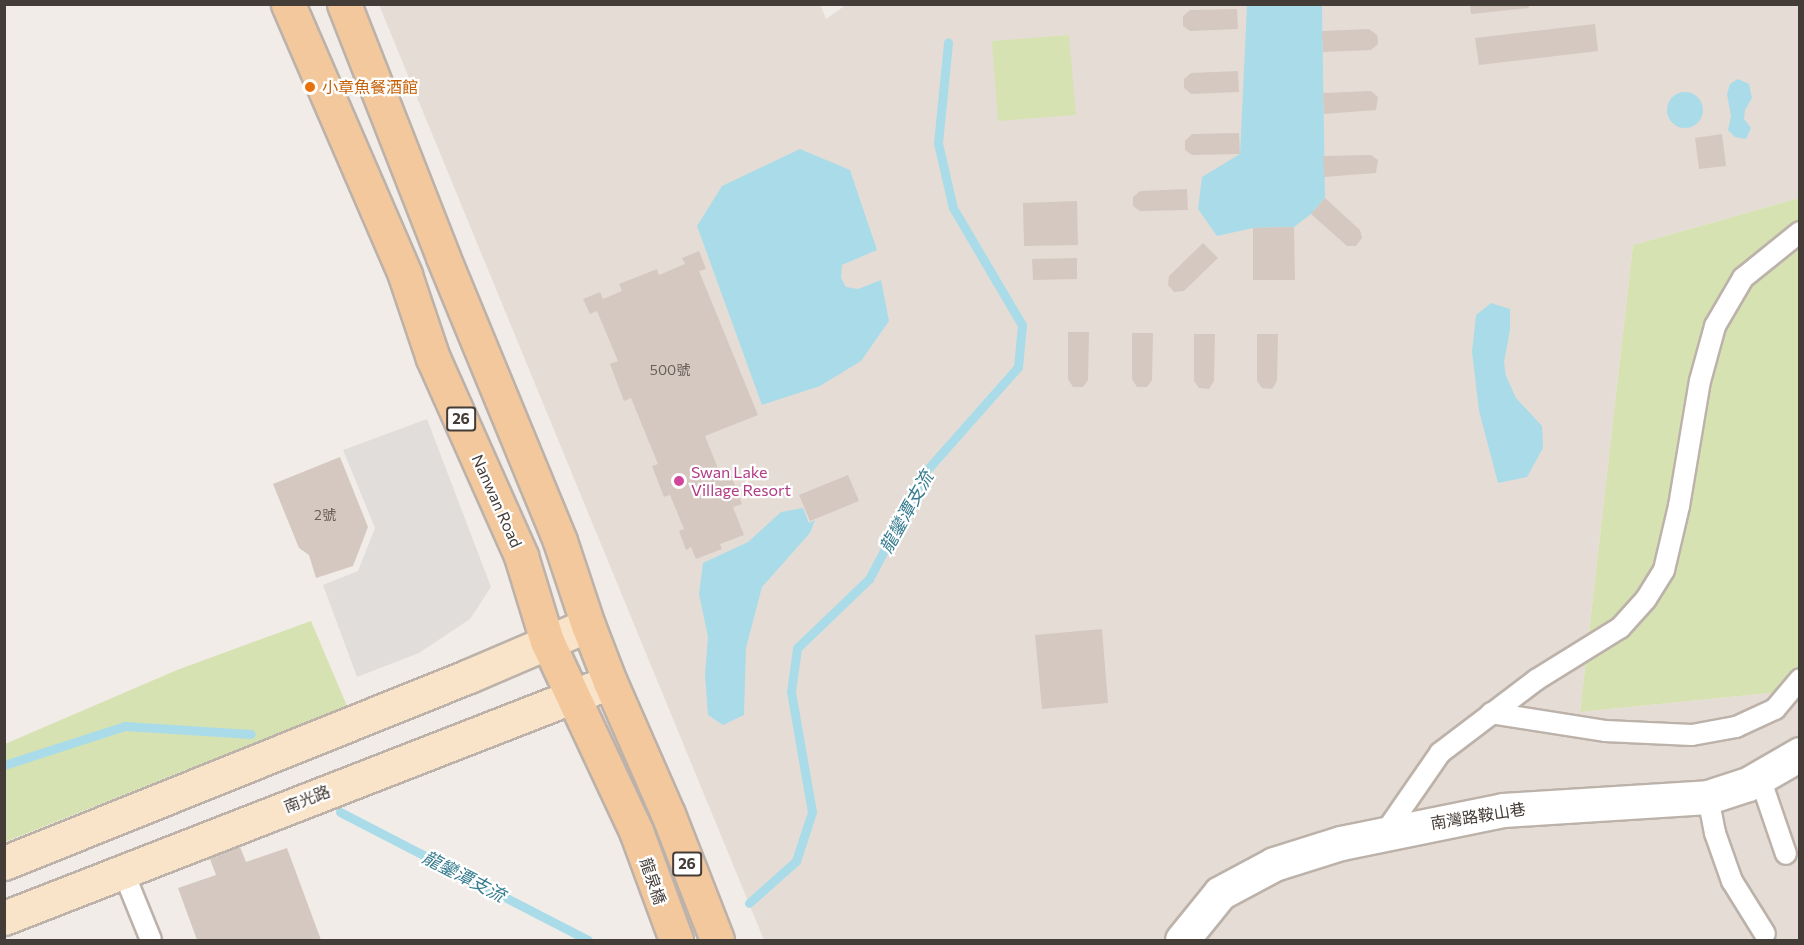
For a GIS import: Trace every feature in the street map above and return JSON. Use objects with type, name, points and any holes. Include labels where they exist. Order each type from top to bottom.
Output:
[{"type":"main road","name":"Nanwan Road","points":[[288,4],[405,275],[433,358],[521,556],[547,640],[636,831]]},
{"type":"main road","name":"26","points":[[344,4],[443,257],[560,541],[610,682],[668,814],[711,928]]},
{"type":"main road","name":"龍泉橋","points":[[636,831],[674,936]]},
{"type":"street","points":[[4,864],[469,676],[547,640],[588,625]]},
{"type":"street","name":"南光路","points":[[4,918],[487,728],[575,698],[610,682]]},
{"type":"street","name":"南灣路鞍山巷","points":[[1182,940],[1220,893],[1274,864],[1341,843],[1503,810],[1708,797],[1760,778],[1800,754]]},
{"type":"lane","points":[[1384,834],[1440,753],[1536,680],[1620,628],[1646,599],[1664,570],[1679,506],[1700,381],[1715,326],[1743,279],[1800,232]]},
{"type":"lane","points":[[1491,713],[1605,730],[1692,735],[1736,727],[1775,709],[1800,679]]},
{"type":"lane","points":[[1760,778],[1786,854]]},
{"type":"lane","points":[[1708,797],[1715,832],[1732,881],[1765,934]]},
{"type":"lane","points":[[123,871],[151,940]]},
{"type":"shaded area","points":[[820,4],[826,19],[847,4],[1799,5],[1799,198],[1633,245],[1580,712],[1799,690],[1799,940],[764,940],[379,5]]},
{"type":"shaded area","points":[[427,419],[491,587],[470,619],[419,653],[357,677],[323,585],[358,571],[375,528],[343,450]]},
{"type":"green space","points":[[1069,35],[1076,115],[998,121],[992,41]]},
{"type":"green space","points":[[1799,198],[1799,690],[1580,712],[1633,245]]},
{"type":"green space","points":[[311,621],[347,706],[5,842],[5,744],[177,670]]},
{"type":"water","points":[[1247,5],[1322,5],[1325,198],[1311,214],[1294,227],[1253,228],[1217,236],[1198,209],[1202,177],[1240,154]]},
{"type":"water","points":[[1738,79],[1749,84],[1752,98],[1745,110],[1744,119],[1751,128],[1746,139],[1735,137],[1728,130],[1731,116],[1727,94],[1730,84]]},
{"type":"water","points":[[1685,92],[1698,97],[1703,110],[1698,123],[1685,128],[1672,123],[1667,110],[1672,97]]},
{"type":"water","points":[[800,149],[850,170],[877,250],[842,265],[841,278],[846,287],[858,289],[881,280],[889,321],[861,361],[820,386],[762,405],[697,226],[722,186]]},
{"type":"water","points":[[1491,303],[1510,309],[1510,330],[1504,362],[1506,376],[1516,398],[1542,426],[1543,448],[1527,477],[1498,483],[1479,411],[1472,352],[1476,315]]},
{"type":"water","points":[[803,508],[809,523],[815,520],[810,533],[762,587],[746,648],[744,715],[723,725],[708,715],[705,675],[708,637],[699,594],[703,563],[748,542],[781,512]]},
{"type":"building","points":[[1470,4],[1528,4],[1529,8],[1471,14]]},
{"type":"building","points":[[1237,9],[1238,29],[1190,31],[1183,26],[1183,16],[1190,10]]},
{"type":"building","points":[[1595,24],[1598,51],[1479,65],[1475,38]]},
{"type":"building","points":[[1369,29],[1377,35],[1378,40],[1378,44],[1371,50],[1323,52],[1322,31]]},
{"type":"building","points":[[1238,71],[1239,92],[1191,94],[1184,88],[1184,79],[1191,73]]},
{"type":"building","points":[[1371,91],[1378,97],[1376,110],[1324,114],[1323,93]]},
{"type":"building","points":[[1239,133],[1240,154],[1192,155],[1185,150],[1185,141],[1192,134]]},
{"type":"building","points":[[1722,134],[1726,166],[1699,169],[1695,138]]},
{"type":"building","points":[[1371,155],[1378,160],[1376,173],[1324,177],[1323,156]]},
{"type":"building","points":[[1187,189],[1188,210],[1140,211],[1133,206],[1133,197],[1140,191]]},
{"type":"building","points":[[1325,198],[1360,230],[1362,238],[1356,246],[1347,246],[1311,214]]},
{"type":"building","points":[[1077,201],[1078,245],[1024,246],[1023,203]]},
{"type":"building","points":[[1294,227],[1295,280],[1253,280],[1253,228]]},
{"type":"building","points":[[1203,243],[1218,258],[1184,291],[1174,292],[1168,285],[1169,276]]},
{"type":"building","points":[[699,251],[706,269],[699,271],[758,415],[705,436],[721,476],[730,473],[742,504],[733,507],[744,535],[720,544],[722,549],[696,559],[691,547],[686,550],[679,531],[684,529],[670,495],[664,497],[652,466],[658,464],[631,398],[624,401],[610,364],[618,361],[597,311],[590,314],[583,299],[600,292],[603,299],[622,291],[619,284],[657,269],[659,275],[685,264],[682,258]]},
{"type":"building","points":[[1077,258],[1077,279],[1033,280],[1032,259]]},
{"type":"building","points":[[1068,332],[1089,332],[1088,380],[1083,387],[1073,387],[1068,379]]},
{"type":"building","points":[[1132,333],[1153,333],[1152,380],[1147,387],[1137,387],[1132,379]]},
{"type":"building","points":[[1194,334],[1215,334],[1214,381],[1209,389],[1199,388],[1194,381]]},
{"type":"building","points":[[1257,334],[1278,334],[1277,381],[1272,389],[1262,388],[1257,381]]},
{"type":"building","points":[[340,457],[368,527],[353,566],[316,578],[309,555],[299,548],[273,484]]},
{"type":"building","points":[[848,475],[859,501],[810,521],[799,495]]},
{"type":"building","points":[[1102,629],[1108,703],[1042,709],[1035,635]]},
{"type":"building","points":[[240,847],[246,862],[287,848],[321,940],[197,940],[178,888],[216,875],[210,859]]},
{"type":"waterway","name":"龍鑾潭支流","points":[[749,903],[796,861],[812,812],[791,692],[797,648],[869,579],[926,471],[1018,367],[1022,325],[953,208],[938,143],[948,42]]},
{"type":"waterway","name":"龍鑾潭支流","points":[[4,765],[125,726],[251,734]]},
{"type":"waterway","name":"龍鑾潭支流","points":[[340,812],[588,940]]},
{"type":"place","name":"小章魚餐酒館","points":[[310,87]]},
{"type":"place","name":"Swan Lake Village Resort","points":[[679,481]]}]
